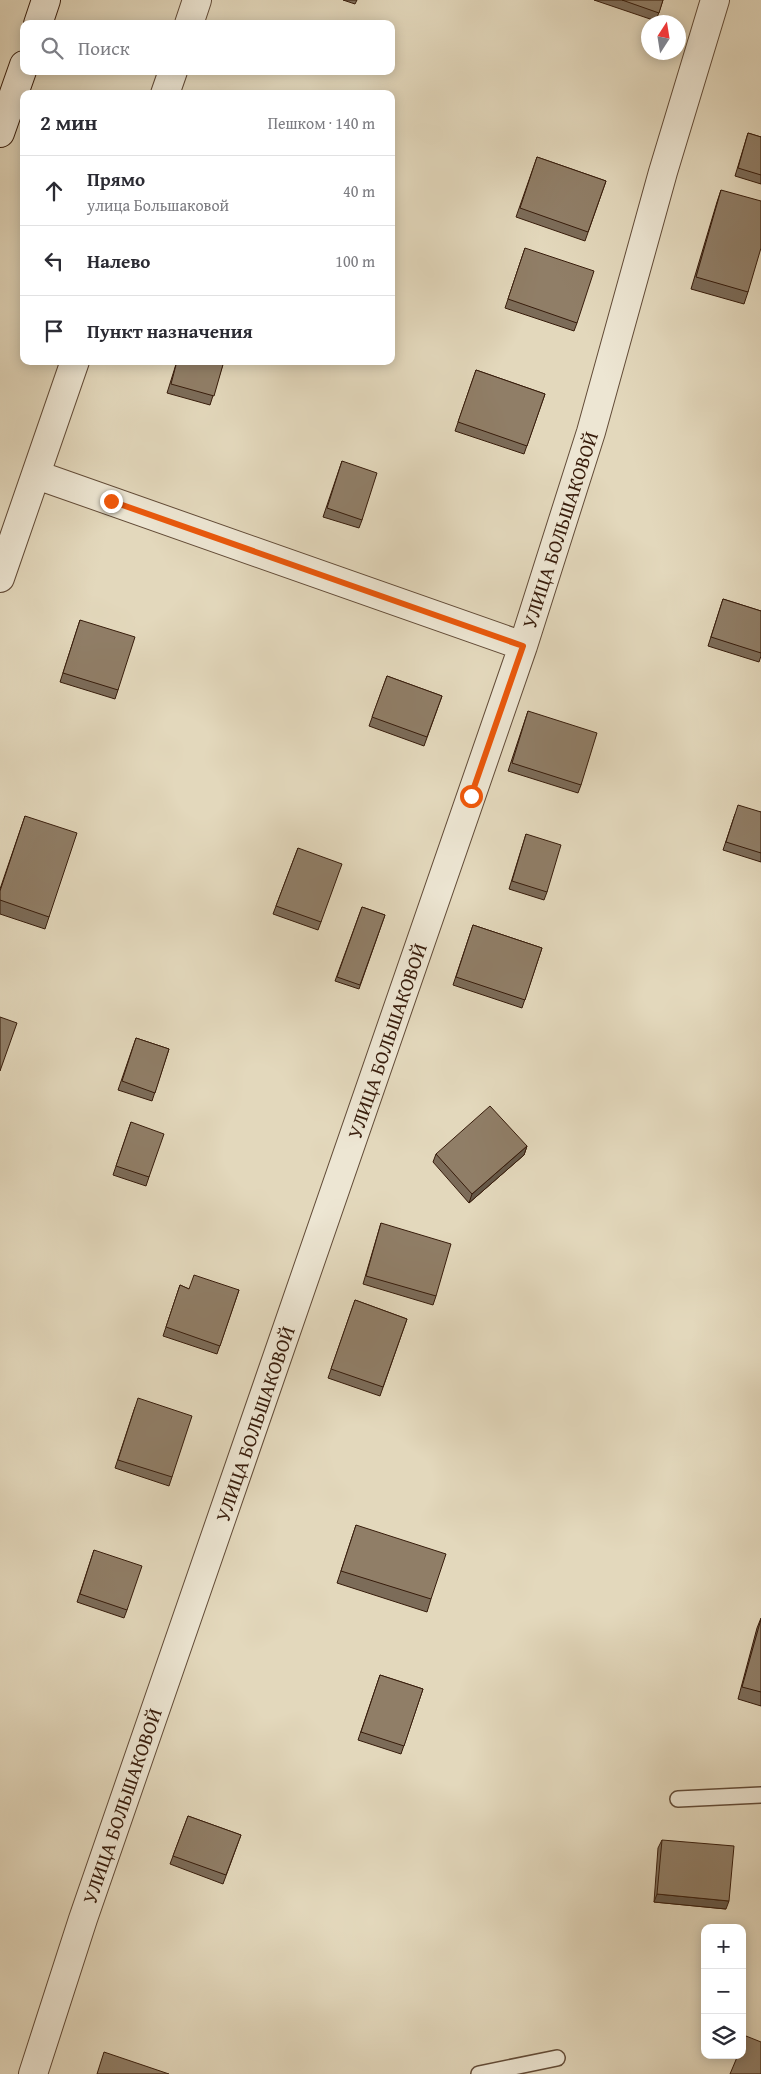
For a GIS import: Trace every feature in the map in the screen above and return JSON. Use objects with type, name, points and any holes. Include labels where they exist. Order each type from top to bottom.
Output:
[{"type":"street","points":[[39,20],[46,0]]},
{"type":"street","points":[[190,20],[197,0]]},
{"type":"street","name":"УЛИЦА БОЛЬШАКОВОЙ","points":[[34,2074],[109,1844],[523,646],[591,432],[663,172],[715,0]]},
{"type":"street","points":[[0,133],[20,75]]},
{"type":"street","points":[[166,90],[172,75]]},
{"type":"street","points":[[0,578],[74,365]]},
{"type":"street","points":[[36,474],[523,646]]},
{"type":"lane","points":[[678,1799],[761,1795]]},
{"type":"lane","points":[[479,2074],[557,2058]]},
{"type":"building","points":[[622,0],[663,0],[659,13]]},
{"type":"building","points":[[748,133],[761,137],[761,175],[738,168]]},
{"type":"building","points":[[537,157],[606,181],[588,232],[520,208]]},
{"type":"building","points":[[721,190],[761,201],[761,248],[748,292],[696,277]]},
{"type":"building","points":[[525,248],[594,271],[577,323],[508,299]]},
{"type":"building","points":[[176,365],[223,365],[214,396],[171,384]]},
{"type":"building","points":[[476,370],[545,394],[527,446],[458,422]]},
{"type":"building","points":[[342,461],[377,473],[362,520],[327,508]]},
{"type":"building","points":[[723,599],[761,611],[761,653],[711,637]]},
{"type":"building","points":[[80,620],[135,637],[118,690],[63,673]]},
{"type":"building","points":[[387,676],[442,696],[427,737],[372,717]]},
{"type":"building","points":[[528,711],[597,733],[581,785],[512,763]]},
{"type":"building","points":[[738,805],[761,812],[761,853],[726,842]]},
{"type":"building","points":[[25,816],[77,833],[49,917],[0,900],[0,891]]},
{"type":"building","points":[[526,834],[561,845],[547,892],[512,881]]},
{"type":"building","points":[[298,848],[342,864],[321,922],[276,906]]},
{"type":"building","points":[[362,907],[385,915],[360,985],[337,977]]},
{"type":"building","points":[[473,925],[542,948],[525,1000],[456,977]]},
{"type":"building","points":[[0,1017],[17,1023],[0,1071]]},
{"type":"building","points":[[136,1038],[169,1049],[155,1093],[122,1081]]},
{"type":"building","points":[[490,1106],[527,1146],[472,1194],[436,1154]]},
{"type":"building","points":[[131,1122],[164,1134],[149,1177],[116,1166]]},
{"type":"building","points":[[381,1223],[451,1244],[436,1296],[366,1276]]},
{"type":"building","points":[[194,1275],[239,1290],[220,1346],[166,1327],[180,1285],[189,1289]]},
{"type":"building","points":[[355,1300],[407,1319],[383,1387],[331,1369]]},
{"type":"building","points":[[138,1398],[192,1416],[172,1477],[118,1460]]},
{"type":"building","points":[[356,1525],[446,1554],[431,1599],[341,1571]]},
{"type":"building","points":[[94,1550],[142,1566],[127,1610],[80,1594]]},
{"type":"building","points":[[761,1619],[761,1692],[742,1687]]},
{"type":"building","points":[[380,1675],[423,1689],[404,1746],[361,1732]]},
{"type":"building","points":[[188,1816],[241,1835],[226,1875],[173,1856]]},
{"type":"building","points":[[662,1840],[734,1846],[729,1901],[657,1894]]},
{"type":"building","points":[[746,2036],[761,2042],[761,2074],[730,2074],[736,2059],[746,2059]]},
{"type":"building","points":[[104,2052],[169,2074],[97,2074]]},
{"type":"route","points":[[111,501],[523,646],[471,796]]}]
